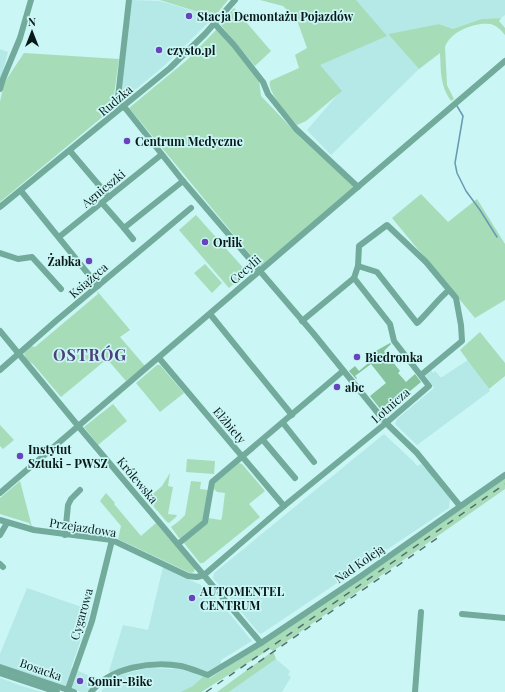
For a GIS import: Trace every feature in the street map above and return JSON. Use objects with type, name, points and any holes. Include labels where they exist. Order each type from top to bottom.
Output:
[{"type":"street","points":[[0,86],[20,38],[31,0]]},
{"type":"street","points":[[129,0],[118,97],[119,104],[302,320],[386,424],[417,452],[460,506]]},
{"type":"street","name":"Rudzka","points":[[0,207],[174,64],[235,0]]},
{"type":"street","points":[[214,23],[234,45],[263,82],[268,94],[296,129],[358,187]]},
{"type":"street","name":"Cecylii","points":[[0,493],[79,427],[505,61]]},
{"type":"street","points":[[70,151],[109,198]]},
{"type":"street","name":"Agnieszki","points":[[59,237],[161,155]]},
{"type":"street","points":[[124,228],[183,181]]},
{"type":"street","points":[[21,191],[98,286]]},
{"type":"street","points":[[102,203],[133,239]]},
{"type":"street","name":"Książęca","points":[[0,370],[191,208]]},
{"type":"street","points":[[302,320],[354,278],[358,266],[360,246],[387,225],[426,262],[456,298],[461,325],[462,341],[420,375],[394,341],[390,324],[354,278]]},
{"type":"street","points":[[0,253],[18,258],[32,257],[61,289]]},
{"type":"street","points":[[358,266],[377,272],[417,323],[449,290]]},
{"type":"street","points":[[210,314],[292,415]]},
{"type":"street","name":"Królewska","points":[[1,334],[261,643]]},
{"type":"street","name":"Elżbiety","points":[[159,358],[284,506]]},
{"type":"street","points":[[178,544],[205,522],[212,482],[343,371]]},
{"type":"street","name":"Lotnicza","points":[[204,576],[284,506],[386,424],[429,386],[420,375]]},
{"type":"street","points":[[283,423],[314,462]]},
{"type":"street","points":[[263,440],[295,478]]},
{"type":"street","name":"Nad Koleją","points":[[91,692],[114,674],[137,667],[161,664],[181,666],[208,675],[261,643],[361,576],[505,475]]},
{"type":"street","points":[[65,534],[70,499],[80,490]]},
{"type":"street","name":"Przejazdowa","points":[[0,520],[34,530],[112,540],[188,576],[204,576]]},
{"type":"street","points":[[0,535],[7,523]]},
{"type":"street","name":"Cygarowa","points":[[70,691],[92,621],[112,540]]},
{"type":"street","points":[[415,692],[421,612]]},
{"type":"street","points":[[462,614],[505,618]]},
{"type":"street","name":"Bosacka","points":[[0,667],[70,691]]},
{"type":"street","name":"Bosacka","points":[[0,674],[57,692]]},
{"type":"shaded area","points":[[131,0],[160,1],[214,17],[164,66],[119,103]]},
{"type":"shaded area","points":[[353,0],[505,0],[505,15],[501,18],[481,19],[453,29],[439,24],[388,34],[419,69],[331,155],[307,130],[340,92],[316,65]]},
{"type":"shaded area","points":[[0,49],[8,52],[0,83]]},
{"type":"shaded area","points":[[468,360],[490,391],[417,445],[395,424],[397,419],[434,388],[426,374],[431,370],[433,373],[435,371],[440,377],[442,377]]},
{"type":"shaded area","points":[[384,434],[417,466],[421,464],[428,471],[450,499],[449,508],[261,634],[259,633],[213,578],[214,573]]},
{"type":"shaded area","points":[[163,567],[209,589],[252,641],[221,660],[221,665],[207,673],[184,665],[159,661],[140,663],[112,673],[109,671],[123,625],[148,630]]},
{"type":"shaded area","points":[[27,588],[90,610],[71,668],[88,675],[86,682],[95,685],[87,692],[81,692],[0,666],[0,654]]},
{"type":"shaded area","points":[[276,659],[290,671],[288,675],[291,677],[282,692],[229,692]]},
{"type":"shaded area","points":[[148,668],[181,669],[204,676],[216,682],[202,692],[101,692],[109,680],[119,675]]},
{"type":"shaded area","points":[[0,678],[22,686],[42,692],[0,692]]},
{"type":"green space","points":[[160,0],[228,0],[214,17]]},
{"type":"green space","points":[[260,0],[356,0],[387,36],[320,65],[342,91],[306,121],[297,125],[275,98],[270,86],[270,81],[299,68],[295,55],[307,48],[297,20],[283,6]]},
{"type":"green space","points":[[234,8],[271,51],[255,66],[220,24]]},
{"type":"green space","points":[[501,18],[499,21],[505,28],[505,35],[494,25],[484,24],[470,26],[463,29],[448,42],[445,47],[447,85],[454,99],[451,101],[443,84],[440,53],[419,69],[388,34],[439,24],[453,29],[481,19]]},
{"type":"green space","points":[[217,29],[259,80],[261,96],[301,138],[354,187],[261,266],[129,108],[187,60]]},
{"type":"green space","points":[[24,53],[119,59],[112,109],[0,202],[0,102],[4,83]]},
{"type":"green space","points":[[421,194],[448,222],[477,199],[505,244],[505,300],[475,318],[392,218]]},
{"type":"green space","name":"Orlik","points":[[196,215],[247,272],[229,288],[179,230]]},
{"type":"green space","points":[[205,264],[222,283],[212,293],[194,273]]},
{"type":"green space","points":[[97,291],[130,330],[120,337],[145,366],[126,381],[107,359],[61,397],[27,359],[24,353],[31,346],[35,347],[98,294]]},
{"type":"green space","points":[[480,332],[505,363],[505,376],[489,389],[460,350]]},
{"type":"green space","points":[[390,343],[391,344],[384,351],[400,371],[398,373],[406,382],[415,374],[421,382],[386,411],[382,411],[370,396],[386,383],[371,364],[355,376],[357,378],[356,379],[349,371],[355,366],[359,371],[371,361],[367,356]]},
{"type":"green space","points":[[157,365],[160,365],[184,393],[160,412],[136,383]]},
{"type":"green space","points":[[113,404],[127,421],[98,445],[84,427]]},
{"type":"green space","points":[[0,425],[14,440],[3,449],[0,446]]},
{"type":"green space","points":[[187,459],[215,461],[214,474],[186,472]]},
{"type":"green space","points":[[239,463],[242,464],[265,491],[249,504],[260,517],[203,563],[200,563],[184,543],[208,518],[221,520],[225,493],[217,492],[213,488],[214,484]]},
{"type":"green space","points":[[170,473],[168,486],[173,487],[168,514],[177,515],[169,523],[147,499],[162,486]]},
{"type":"green space","points":[[505,477],[505,489],[273,651],[270,649],[201,692],[181,692],[193,686],[204,676],[210,678],[227,667]]},
{"type":"green space","points":[[20,481],[32,527],[29,523],[0,514],[0,498]]},
{"type":"green space","points":[[191,481],[201,482],[200,489],[208,490],[203,520],[179,538],[171,527],[185,515]]},
{"type":"green space","points":[[106,493],[141,536],[156,523],[195,568],[194,572],[190,573],[118,539],[121,526],[100,501]]},
{"type":"green space","points":[[273,651],[276,659],[229,692],[217,692]]},
{"type":"waterway","points":[[457,106],[463,116],[455,163],[457,173],[466,191],[497,237]]},
{"type":"railway","points":[[206,692],[505,484]]},
{"type":"railway","points":[[247,670],[439,537]]},
{"type":"place","name":"Stacja Demontażu Pojazdów","points":[[189,16]]},
{"type":"place","name":"czysto.pl","points":[[159,50]]},
{"type":"place","name":"Centrum Medyczne","points":[[127,141]]},
{"type":"place","name":"Orlik","points":[[205,242]]},
{"type":"place","name":"Żabka","points":[[89,261]]},
{"type":"place","name":"Biedronka","points":[[357,357]]},
{"type":"place","name":"abc","points":[[337,387]]},
{"type":"place","name":"Instytut Sztuki - PWSZ","points":[[20,456]]},
{"type":"place","name":"AUTOMENTEL CENTRUM","points":[[192,598]]},
{"type":"place","name":"Somir-Bike","points":[[80,681]]},
{"type":"district","name":"OSTRÓG","points":[[90,354]]}]
